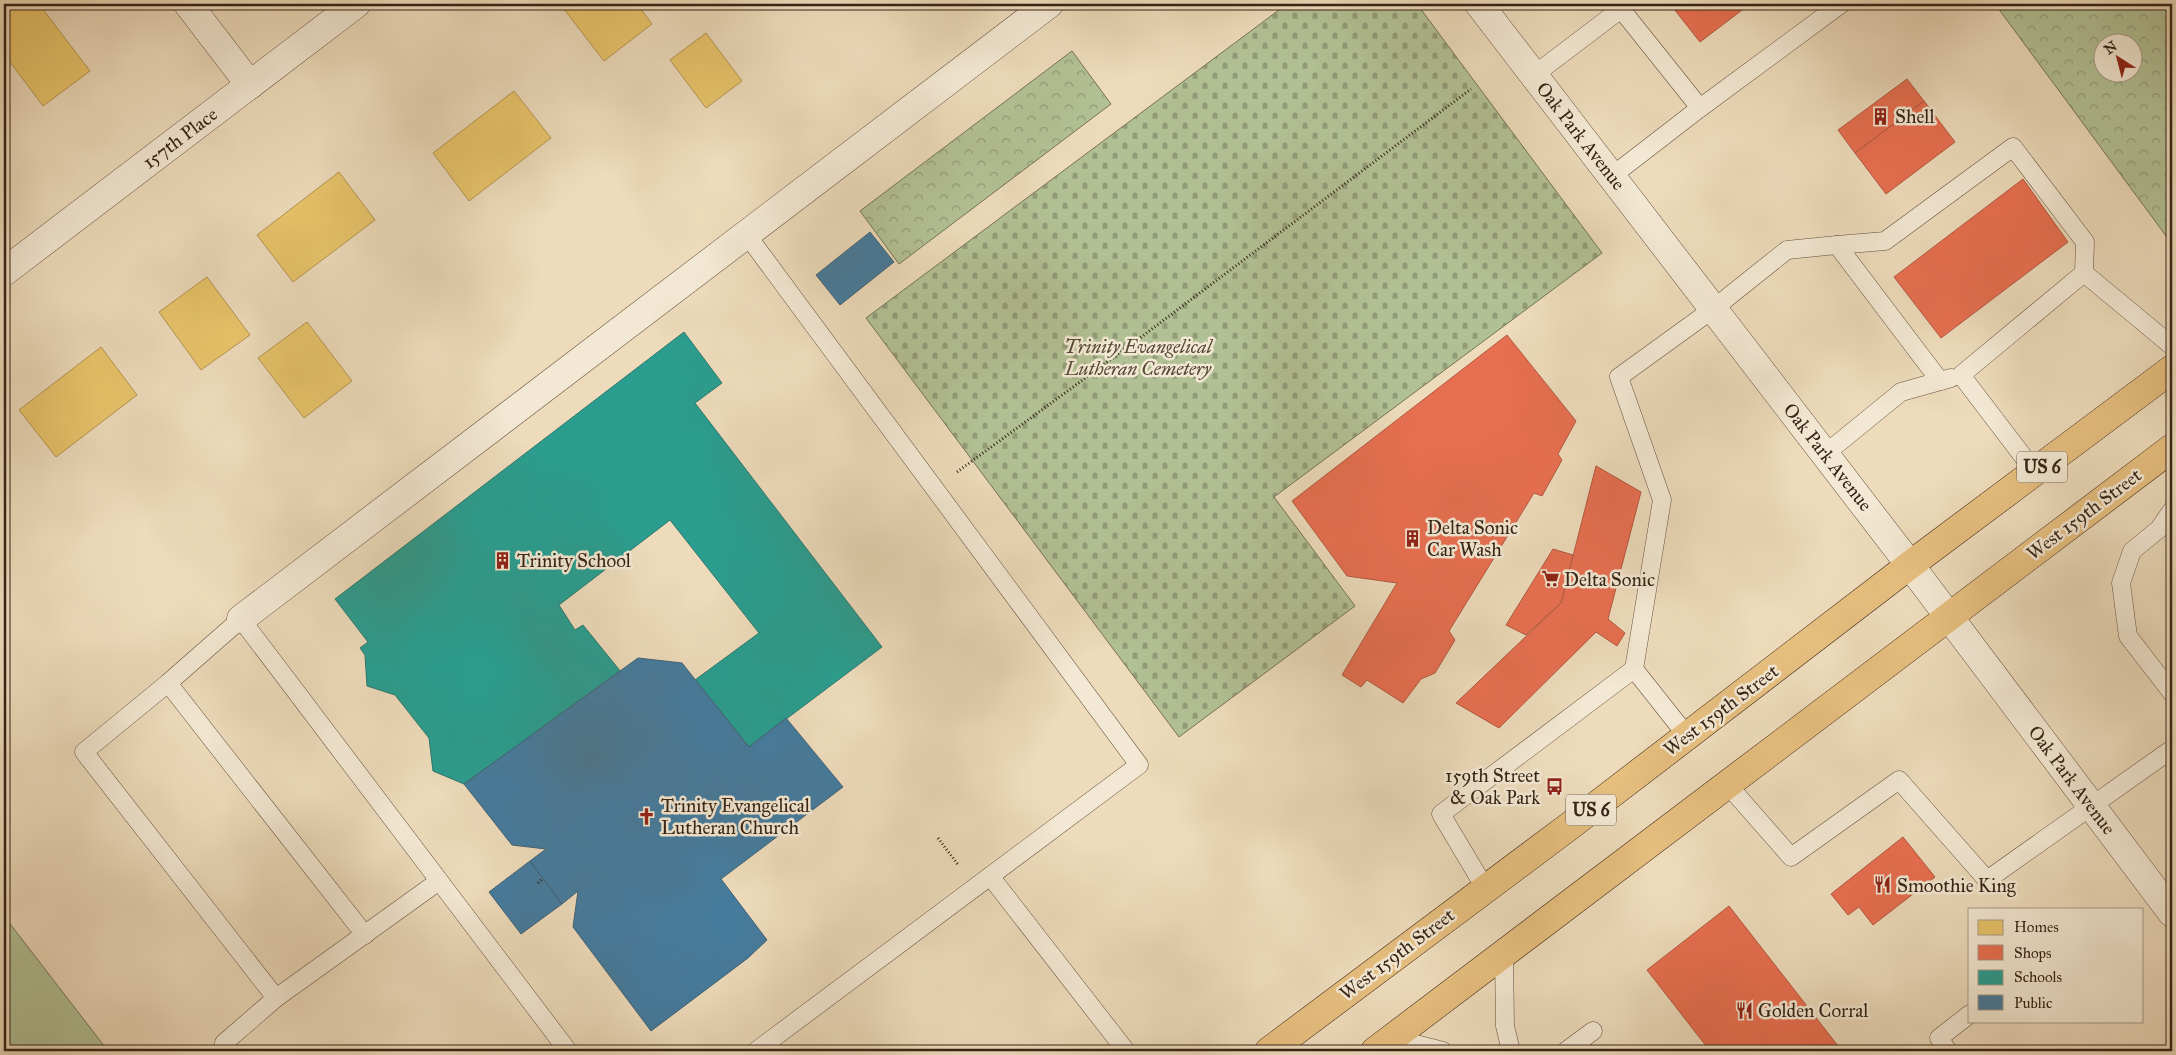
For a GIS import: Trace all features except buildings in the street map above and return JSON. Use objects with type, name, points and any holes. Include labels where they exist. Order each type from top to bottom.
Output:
[{"type":"main road","name":"West 159th Street","points":[[1269,1051],[1687,736],[1910,564],[2172,369]]},
{"type":"main road","name":"West 159th Street","points":[[1383,1045],[1948,616],[2169,457]]},
{"type":"street","points":[[188,4],[250,85]]},
{"type":"street","name":"157th Place","points":[[4,272],[356,4]]},
{"type":"street","points":[[241,619],[747,236],[1049,4]]},
{"type":"street","name":"Oak Park Avenue","points":[[1480,4],[1712,309],[1910,564],[2172,913]]},
{"type":"lane","points":[[1612,176],[1700,108],[1841,4]]},
{"type":"lane","points":[[1534,75],[1620,9],[1700,108]]},
{"type":"lane","points":[[1485,888],[1441,814],[1634,669],[1662,500],[1619,377],[1712,309],[1787,250],[1886,241],[2013,147],[2085,242],[2084,273],[1961,375],[1901,392],[1826,454]]},
{"type":"lane","points":[[747,236],[1139,765],[756,1051]]},
{"type":"lane","points":[[1837,245],[1940,381]]},
{"type":"lane","points":[[2084,273],[2172,346]]},
{"type":"lane","points":[[1961,375],[2035,472]]},
{"type":"lane","points":[[2172,510],[2159,530],[2132,551],[2121,583],[2128,636],[2172,693]]},
{"type":"lane","points":[[276,998],[84,752],[168,683],[241,619],[568,1051]]},
{"type":"lane","points":[[1634,669],[1687,736]]},
{"type":"lane","points":[[168,683],[365,935]]},
{"type":"lane","points":[[1727,784],[1791,857],[1899,780],[1987,880],[2172,749]]},
{"type":"lane","points":[[990,876],[1126,1051]]},
{"type":"lane","points":[[222,1051],[224,1043],[276,998],[440,881]]},
{"type":"lane","points":[[1504,954],[1505,1026],[1511,1051]]},
{"type":"lane","points":[[1948,1051],[1939,1038],[1968,1016]]},
{"type":"lane","points":[[1566,1051],[1593,1031]]},
{"type":"lane","points":[[1383,1045],[1443,1051]]},
{"type":"path","points":[[934,488],[1140,338],[1471,89]]},
{"type":"path","points":[[538,883],[543,878]]},
{"type":"green space","name":"Trinity Evangelical Lutheran Cemetery","points":[[1287,4],[1417,4],[1602,253],[1274,497],[1355,606],[1179,737],[866,318]]},
{"type":"green space","points":[[1995,4],[2172,4],[2172,244]]},
{"type":"green space","points":[[1072,51],[1111,104],[899,264],[860,211]]},
{"type":"green space","points":[[4,916],[108,1051],[4,1051]]},
{"type":"place","name":"Shell","points":[[1881,116]]},
{"type":"place","name":"Delta Sonic Car Wash","points":[[1413,538]]},
{"type":"place","name":"Trinity School","points":[[503,560]]},
{"type":"place","name":"Delta Sonic","points":[[1550,579]]},
{"type":"place","name":"159th Street & Oak Park","points":[[1554,786]]},
{"type":"place","name":"Trinity Evangelical Lutheran Church","points":[[647,816]]},
{"type":"place","name":"Smoothie King","points":[[1883,885]]},
{"type":"place","name":"Golden Corral","points":[[1744,1010]]}]
